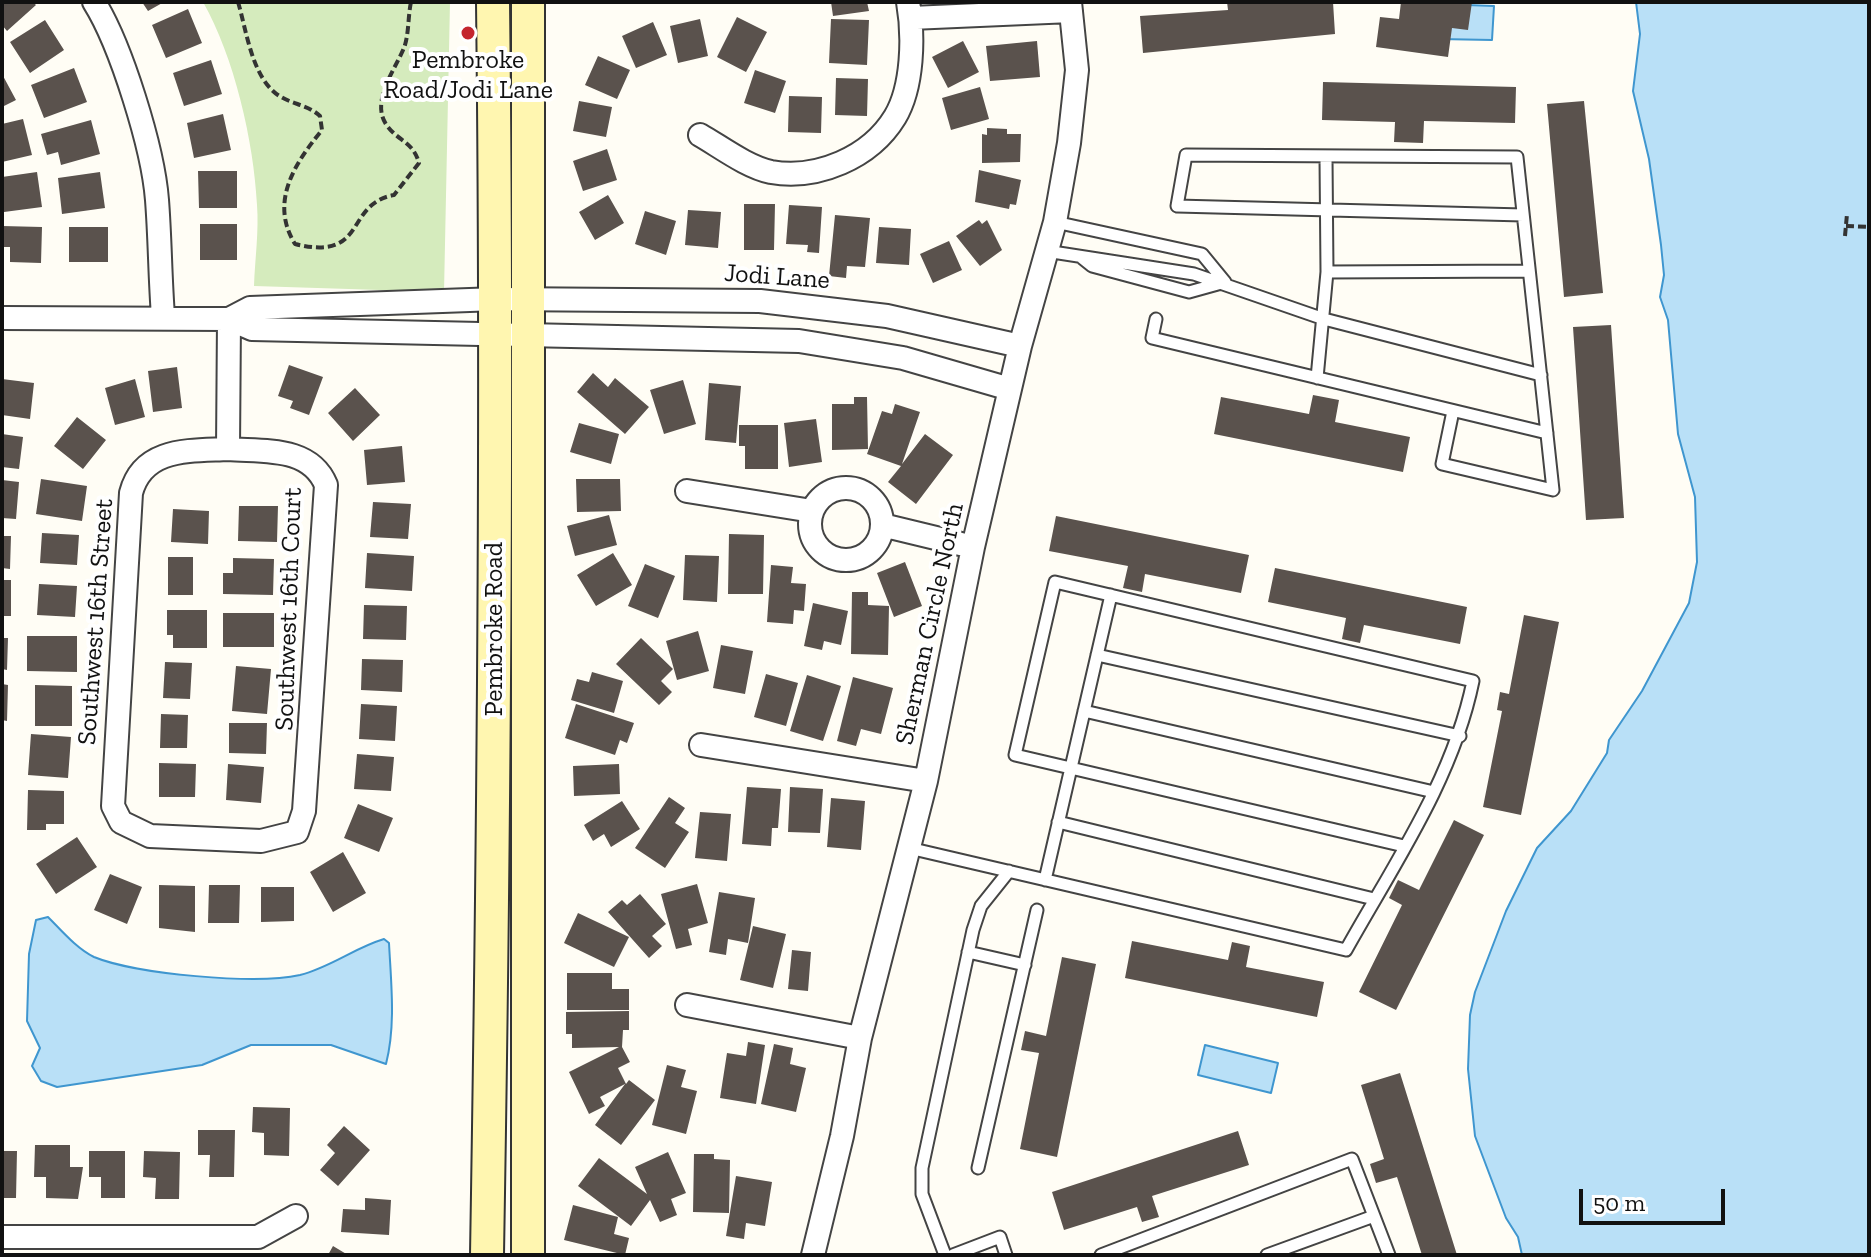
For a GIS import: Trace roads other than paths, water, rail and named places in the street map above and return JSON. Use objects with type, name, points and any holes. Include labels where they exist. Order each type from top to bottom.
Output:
[{"type":"main road","name":"Pembroke Road","points":[[493,2],[512,299]]},
{"type":"main road","name":"Pembroke Road","points":[[528,2],[512,299],[528,1255]]},
{"type":"main road","name":"Pembroke Road","points":[[487,1255],[493,924],[512,337]]},
{"type":"street","points":[[94,2],[110,27],[137,111],[157,196],[163,316]]},
{"type":"street","points":[[700,135],[769,172],[827,169],[852,159],[895,118],[907,84],[910,10],[1071,6]]},
{"type":"street","name":"Sherman Circle North","points":[[813,1255],[842,1136],[860,1038],[926,781],[973,547],[1020,346],[1055,222],[1069,143],[1077,70],[1071,6]]},
{"type":"street","name":"Jodi Lane","points":[[229,319],[250,308],[512,299],[760,301],[831,307],[1020,346]]},
{"type":"street","points":[[2,318],[163,316],[229,319],[252,329],[799,341],[903,358],[1010,389]]},
{"type":"street","points":[[228,449],[229,319]]},
{"type":"street","name":"Southwest 16th Street","points":[[228,449],[173,452],[156,459],[134,483],[128,524],[120,734],[113,777],[113,806],[121,822],[150,836],[261,841],[297,832]]},
{"type":"street","name":"Southwest 16th Court","points":[[228,449],[288,453],[308,460],[321,472],[326,485],[309,783],[297,832]]},
{"type":"street","points":[[857,489],[875,503],[882,525],[874,547],[865,555],[843,561],[821,552],[809,530],[812,511],[822,496],[832,490],[857,489]]},
{"type":"street","points":[[687,491],[812,511]]},
{"type":"street","points":[[882,525],[973,547]]},
{"type":"street","points":[[701,745],[926,781]]},
{"type":"street","points":[[687,1005],[860,1038]]},
{"type":"street","points":[[2,1237],[258,1237],[296,1216]]},
{"type":"lane","points":[[1453,411],[1442,464],[1553,490],[1517,157],[1186,155],[1177,206],[1523,215]]},
{"type":"lane","points":[[1317,378],[1327,272],[1326,158]]},
{"type":"lane","points":[[1055,222],[1202,254],[1225,282]]},
{"type":"lane","points":[[1046,251],[1082,258],[1094,256],[1225,282],[1324,319],[1541,375]]},
{"type":"lane","points":[[1082,258],[1092,266],[1189,292],[1225,282]]},
{"type":"lane","points":[[1327,272],[1529,271]]},
{"type":"lane","points":[[1156,319],[1152,338],[1547,433]]},
{"type":"lane","points":[[909,848],[1346,950],[1374,899],[1404,846],[1434,792],[1460,736],[1473,681],[1055,582],[1015,755],[1404,846]]},
{"type":"lane","points":[[1045,880],[1111,595]]},
{"type":"lane","points":[[1097,655],[1460,736]]},
{"type":"lane","points":[[1084,711],[1434,792]]},
{"type":"lane","points":[[1058,822],[1374,899]]},
{"type":"lane","points":[[945,1255],[922,1194],[922,1168],[968,952],[981,906],[1009,871]]},
{"type":"lane","points":[[978,1168],[1037,910]]},
{"type":"lane","points":[[968,952],[1025,965]]},
{"type":"lane","points":[[1101,1255],[1352,1159],[1389,1255]]},
{"type":"lane","points":[[1267,1255],[1374,1216]]},
{"type":"lane","points":[[953,1255],[1000,1237],[1006,1255]]},
{"type":"water","points":[[1636,2],[1869,2],[1869,1255],[1522,1255],[1518,1237],[1506,1218],[1475,1136],[1468,1069],[1470,1015],[1475,992],[1506,911],[1537,848],[1571,811],[1607,753],[1609,740],[1642,691],[1689,603],[1697,562],[1695,497],[1678,434],[1668,320],[1660,297],[1664,275],[1661,245],[1649,159],[1633,91],[1640,34]]},
{"type":"water","points":[[1440,4],[1494,6],[1492,40],[1439,39]]},
{"type":"water","points":[[48,917],[75,944],[94,957],[166,973],[226,978],[300,975],[384,939],[389,943],[392,1004],[386,1064],[331,1045],[251,1045],[202,1065],[57,1087],[41,1081],[32,1066],[40,1048],[27,1021],[29,954],[36,920]]},
{"type":"water","points":[[1205,1045],[1278,1063],[1271,1093],[1198,1075]]},
{"type":"place","name":"Pembroke Road/Jodi Lane","points":[[468,33]]}]
